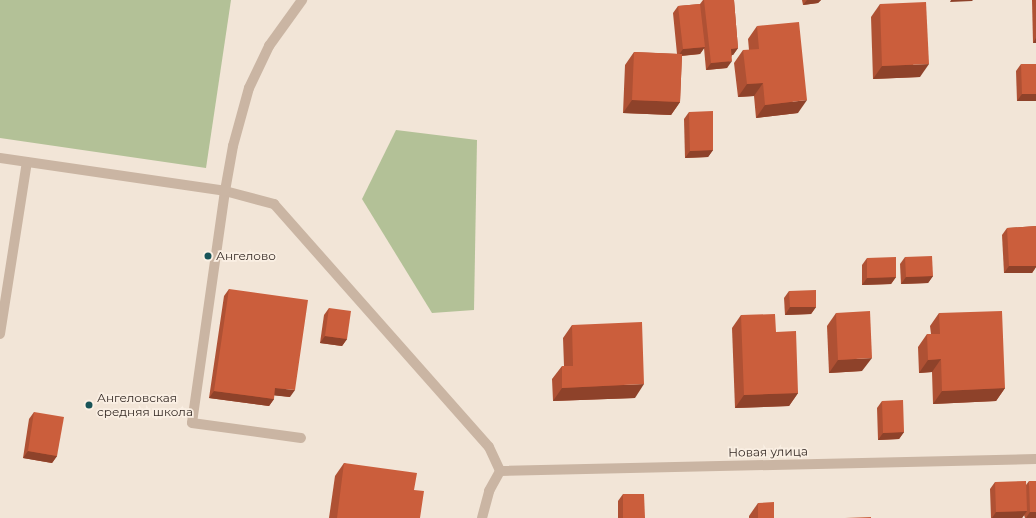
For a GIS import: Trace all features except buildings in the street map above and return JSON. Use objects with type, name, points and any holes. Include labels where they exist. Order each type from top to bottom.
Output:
[{"type":"street","points":[[301,438],[192,423],[225,191],[233,146],[249,88],[269,46],[302,0]]},
{"type":"street","points":[[0,158],[225,191],[274,204],[489,447],[500,470],[489,492],[482,518]]},
{"type":"street","points":[[0,334],[27,162]]},
{"type":"street","name":"Новая улица","points":[[500,470],[1036,459]]},
{"type":"green space","points":[[0,0],[231,0],[206,168],[0,138]]},
{"type":"green space","points":[[396,130],[477,140],[474,310],[432,313],[362,199]]},
{"type":"place","name":"Ангелово","points":[[208,256]]},
{"type":"place","name":"Ангеловская средняя школа","points":[[89,405]]}]
